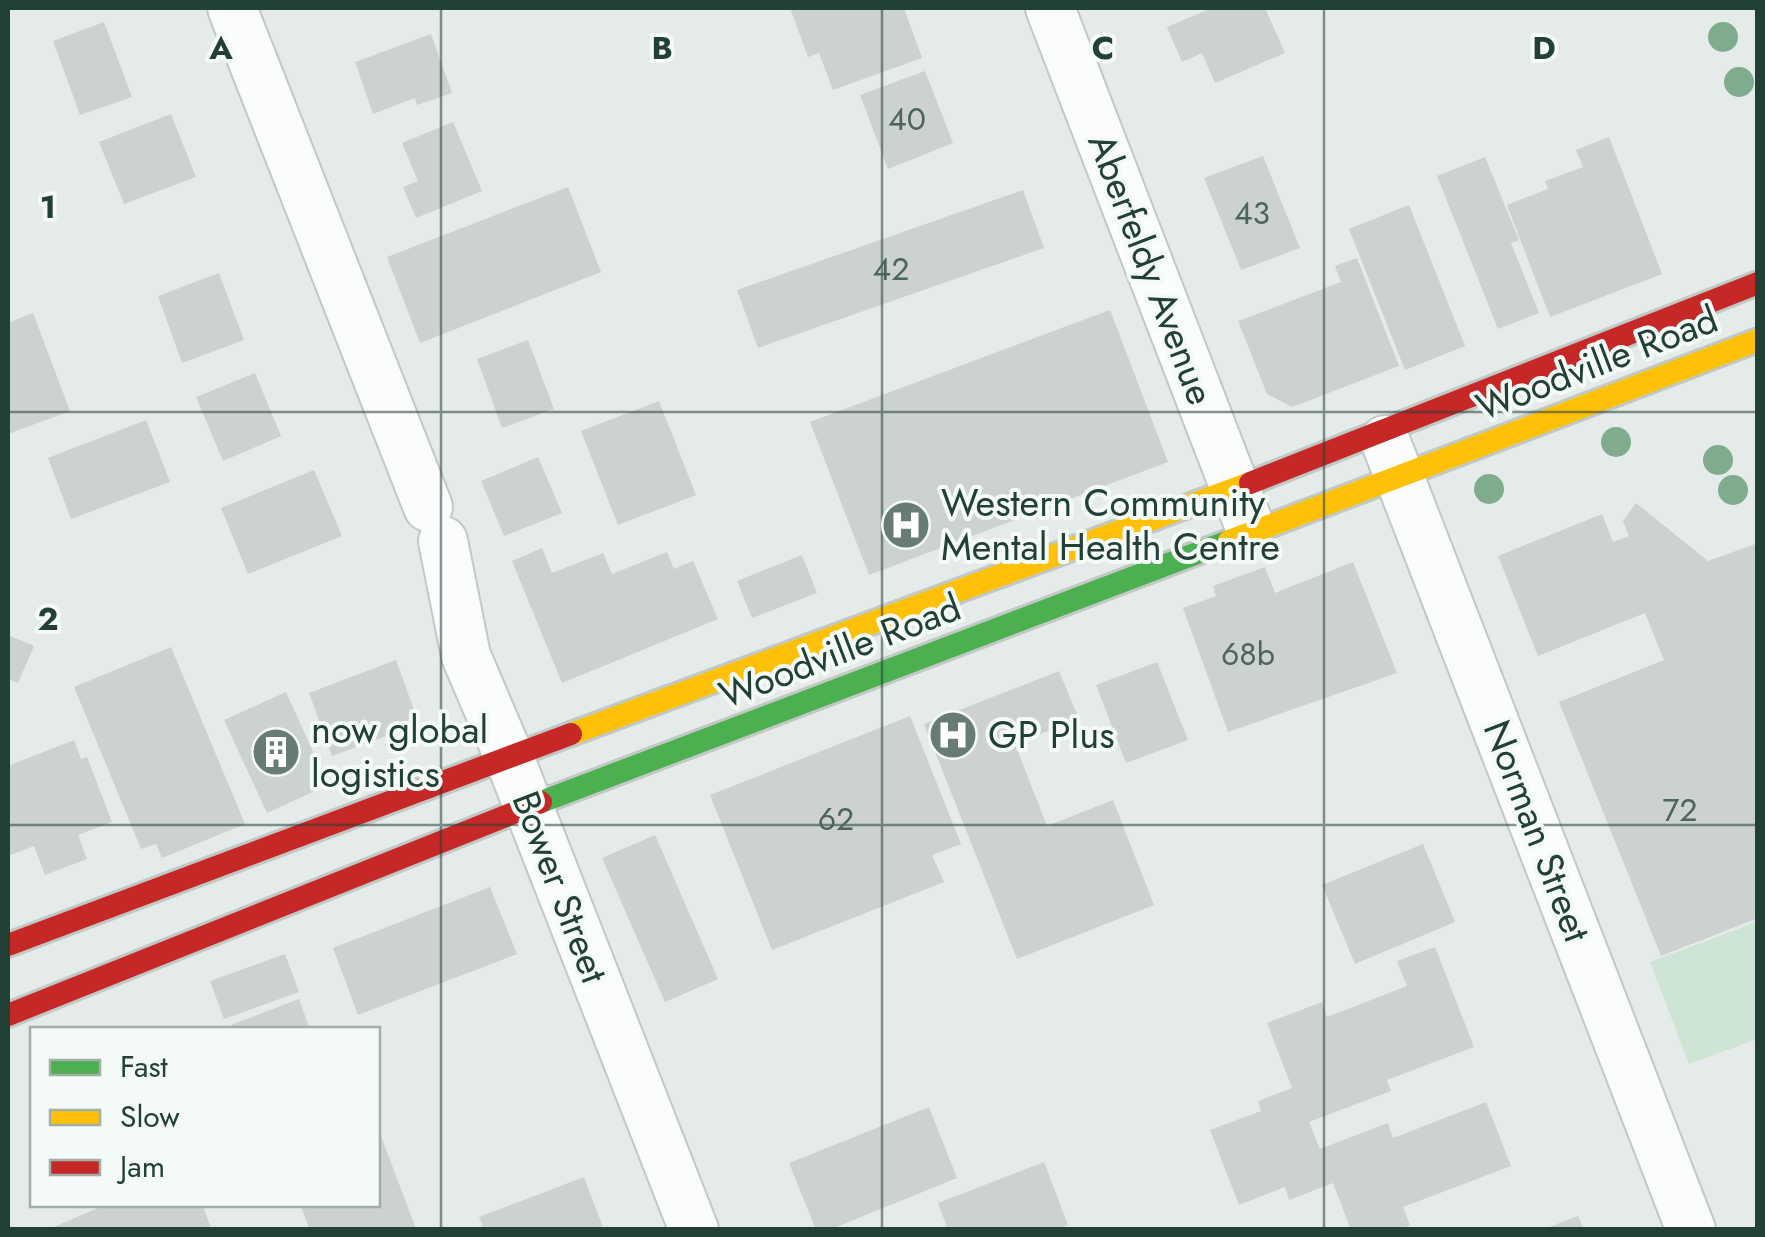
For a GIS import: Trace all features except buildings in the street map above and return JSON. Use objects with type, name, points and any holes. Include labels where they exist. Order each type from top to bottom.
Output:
[{"type":"main road","name":"Woodville Road","points":[[8,946],[509,757],[1244,510],[1391,454],[1758,284]]},
{"type":"main road","name":"Woodville Road","points":[[8,1016],[528,807],[1244,510],[1391,454],[1758,340]]},
{"type":"street","name":"Bower Street","points":[[232,8],[435,524],[466,656],[694,1230]]},
{"type":"street","name":"Aberfeldy Avenue","points":[[1050,8],[1244,510]]},
{"type":"street","name":"Norman Street","points":[[1391,454],[1691,1230]]},
{"type":"green space","points":[[1757,922],[1757,1039],[1689,1064],[1650,962]]},
{"type":"traffic: fast","points":[[541,802],[1229,541]]},
{"type":"traffic: slow","points":[[1229,541],[1758,340]]},
{"type":"traffic: slow","points":[[571,734],[1250,483]]},
{"type":"traffic: jam","points":[[1250,483],[1758,283]]},
{"type":"traffic: jam","points":[[8,945],[571,734]]},
{"type":"traffic: jam","points":[[8,1015],[541,802]]},
{"type":"place","name":"Western Community Mental Health Centre","points":[[906,525]]},
{"type":"place","name":"GP Plus","points":[[953,735]]},
{"type":"place","name":"now global logistics","points":[[276,752]]}]
